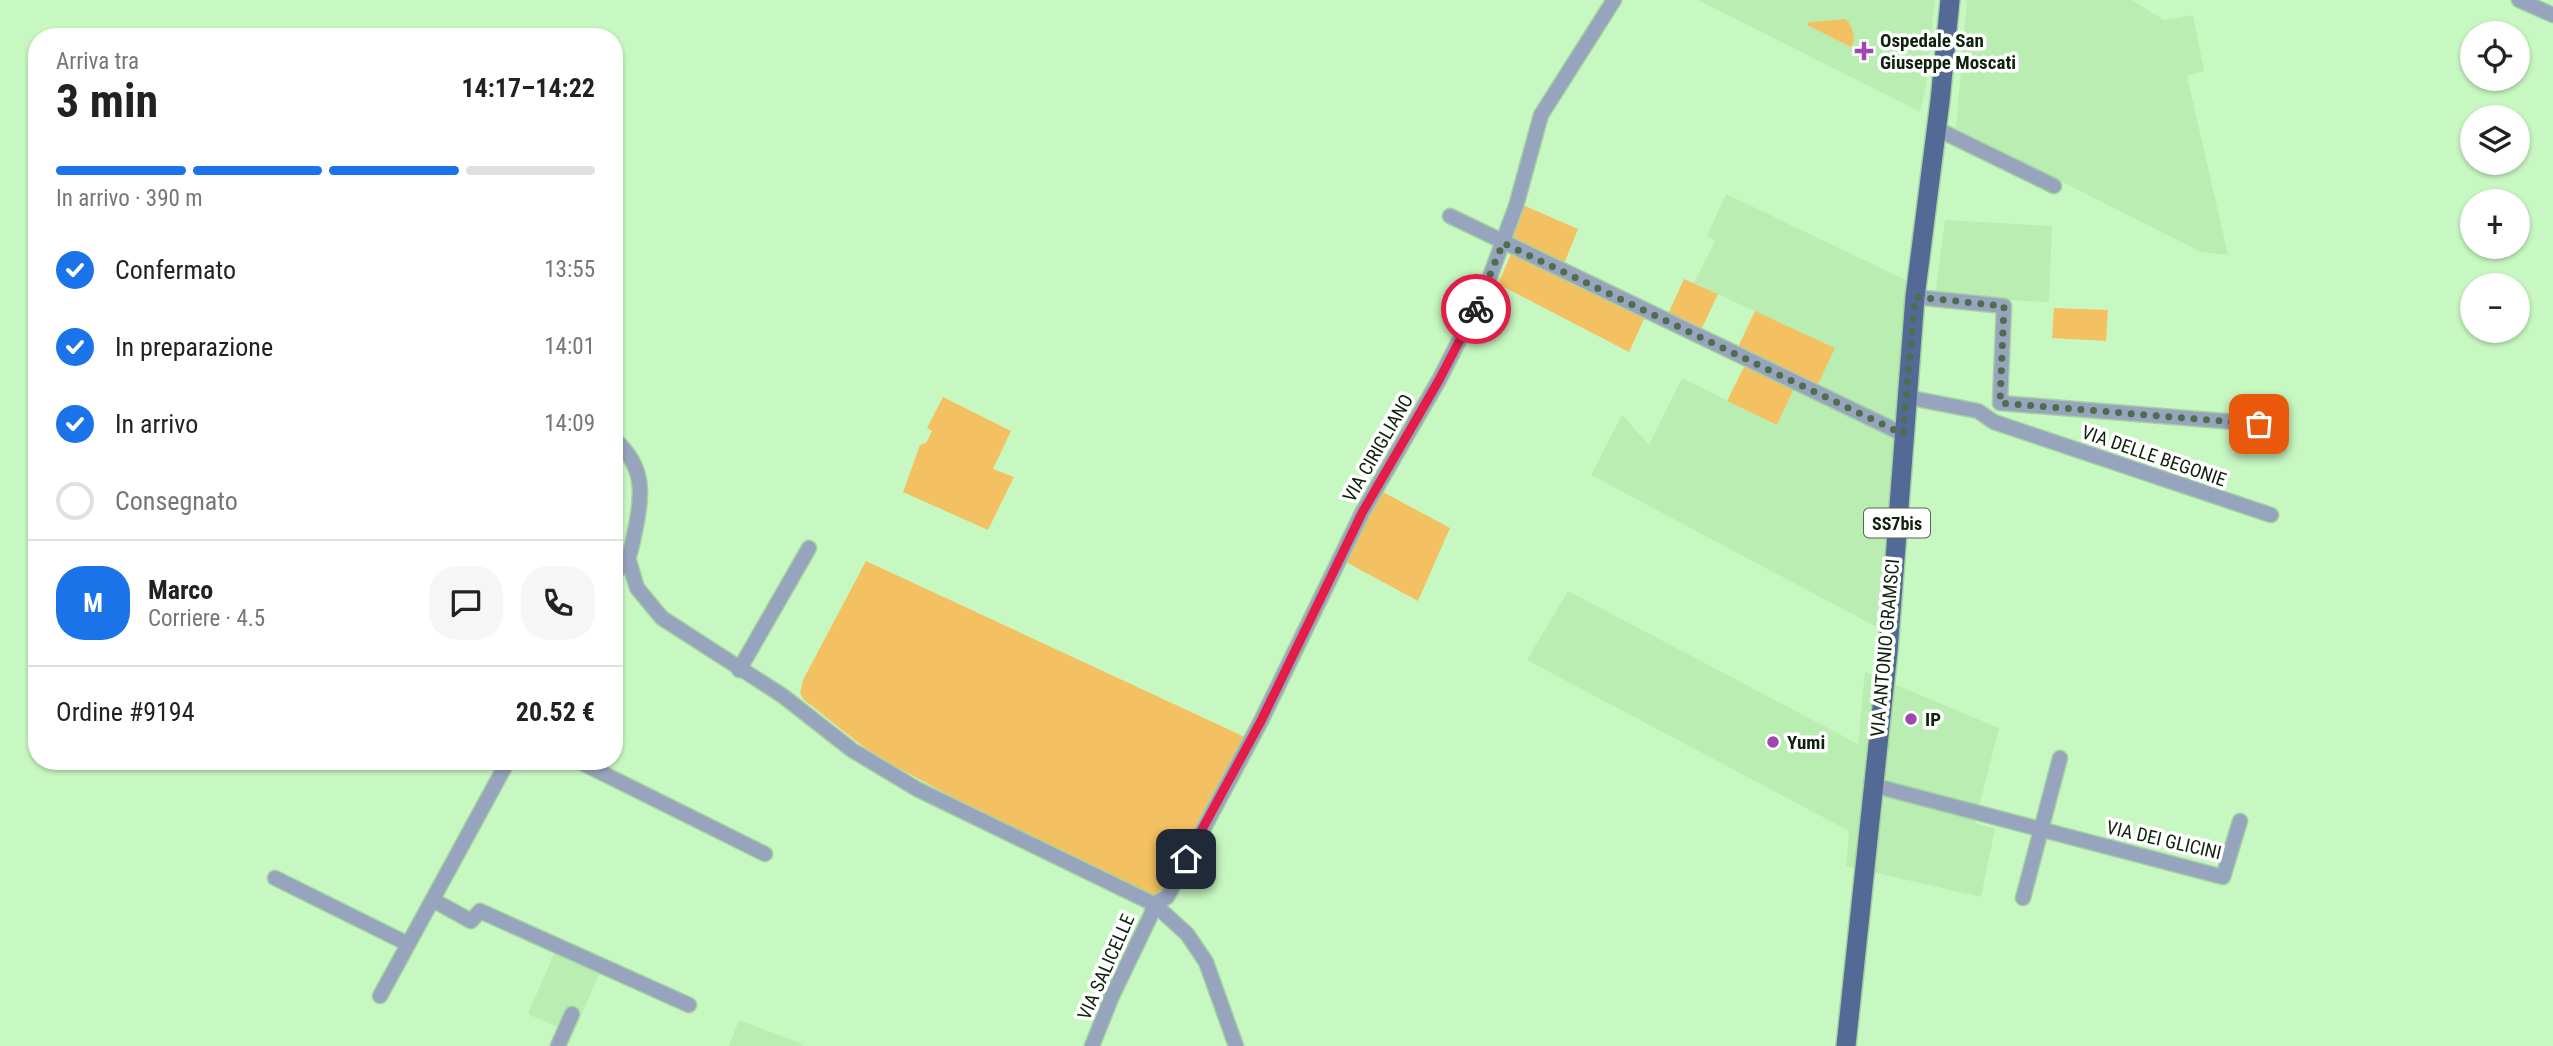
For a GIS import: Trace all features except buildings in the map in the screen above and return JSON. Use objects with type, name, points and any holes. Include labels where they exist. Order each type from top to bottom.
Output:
[{"type":"main road","name":"VIA ANTONIO GRAMSCI","points":[[1846,1046],[1888,651],[1915,297],[1937,129],[1950,0]]},
{"type":"street","name":"VIA CIRIGLIANO","points":[[1154,904],[1167,897],[1261,721],[1362,513],[1439,380],[1480,301],[1503,243],[1542,115],[1614,0]]},
{"type":"street","points":[[2519,0],[2553,15]]},
{"type":"street","points":[[1937,129],[2054,186]]},
{"type":"street","points":[[1450,216],[1903,434]]},
{"type":"street","points":[[1915,297],[2004,306],[2000,403],[2259,424]]},
{"type":"street","name":"VIA DELLE BEGONIE","points":[[1906,397],[1978,411],[1994,422],[2271,515]]},
{"type":"street","points":[[623,449],[631,458],[640,478],[641,502],[629,562],[632,578],[662,618],[783,696],[852,750],[917,789],[1154,904],[1187,934],[1206,962],[1237,1046]]},
{"type":"street","points":[[740,670],[809,548]]},
{"type":"street","points":[[623,567],[629,562]]},
{"type":"street","points":[[2023,898],[2060,758]]},
{"type":"street","points":[[380,996],[503,770]]},
{"type":"street","points":[[596,770],[765,854]]},
{"type":"street","name":"VIA DEI GLICINI","points":[[1872,785],[2223,877],[2240,821]]},
{"type":"street","points":[[275,878],[408,944]]},
{"type":"street","points":[[433,900],[471,921],[480,911],[689,1005]]},
{"type":"street","name":"VIA SALICELLE","points":[[1092,1046],[1154,904]]},
{"type":"street","points":[[558,1046],[572,1014]]},
{"type":"shaded area","name":"Ospedale San Giuseppe Moscati","points":[[1698,0],[1935,0],[1925,92],[1920,112]]},
{"type":"shaded area","points":[[1967,0],[2132,0],[2164,20],[2193,15],[2204,71],[2187,76],[2228,255],[2201,252],[1956,128]]},
{"type":"shaded area","points":[[1846,19],[1853,32],[1851,47],[1807,25],[1809,22]]},
{"type":"shaded area","points":[[1726,194],[1912,283],[1884,631],[1591,475],[1622,415],[1649,445],[1682,378],[1776,425],[1800,376],[1818,384],[1834,348],[1694,283],[1715,241],[1707,236]]},
{"type":"shaded area","points":[[1523,205],[1578,229],[1564,264],[1513,239]]},
{"type":"shaded area","points":[[1945,220],[2052,226],[2049,302],[1935,297]]},
{"type":"shaded area","points":[[1511,254],[1645,317],[1629,352],[1498,284]]},
{"type":"shaded area","points":[[1684,279],[1718,294],[1701,330],[1668,314]]},
{"type":"shaded area","points":[[2054,308],[2108,310],[2106,341],[2052,338]]},
{"type":"shaded area","points":[[1755,311],[1835,348],[1818,384],[1738,347]]},
{"type":"shaded area","points":[[1745,365],[1794,388],[1777,425],[1727,401]]},
{"type":"shaded area","points":[[943,397],[1011,431],[993,469],[1014,477],[988,530],[903,492],[920,445],[926,443],[932,431],[927,428]]},
{"type":"shaded area","points":[[1383,492],[1450,528],[1418,601],[1344,561]]},
{"type":"shaded area","points":[[866,561],[1245,737],[1165,891],[1154,897],[980,812],[865,748],[803,699],[800,693],[803,680]]},
{"type":"shaded area","points":[[1568,591],[1858,744],[1865,672],[1999,728],[1975,823],[1995,829],[1981,897],[1846,866],[1849,831],[1527,660]]},
{"type":"shaded area","points":[[556,949],[601,970],[573,1034],[528,1014]]},
{"type":"shaded area","points":[[739,1020],[803,1044],[729,1046]]},
{"type":"way so far","points":[[1476,309],[1503,243],[1903,434],[1915,297],[2004,306],[2000,403],[2259,424]]},
{"type":"place","name":"Ospedale San Giuseppe Moscati","points":[[1864,51]]},
{"type":"place","name":"IP","points":[[1911,719]]},
{"type":"place","name":"Yumi","points":[[1773,742]]},
{"type":"route","points":[[1186,859],[1261,721],[1362,513],[1439,380],[1476,309]]}]
